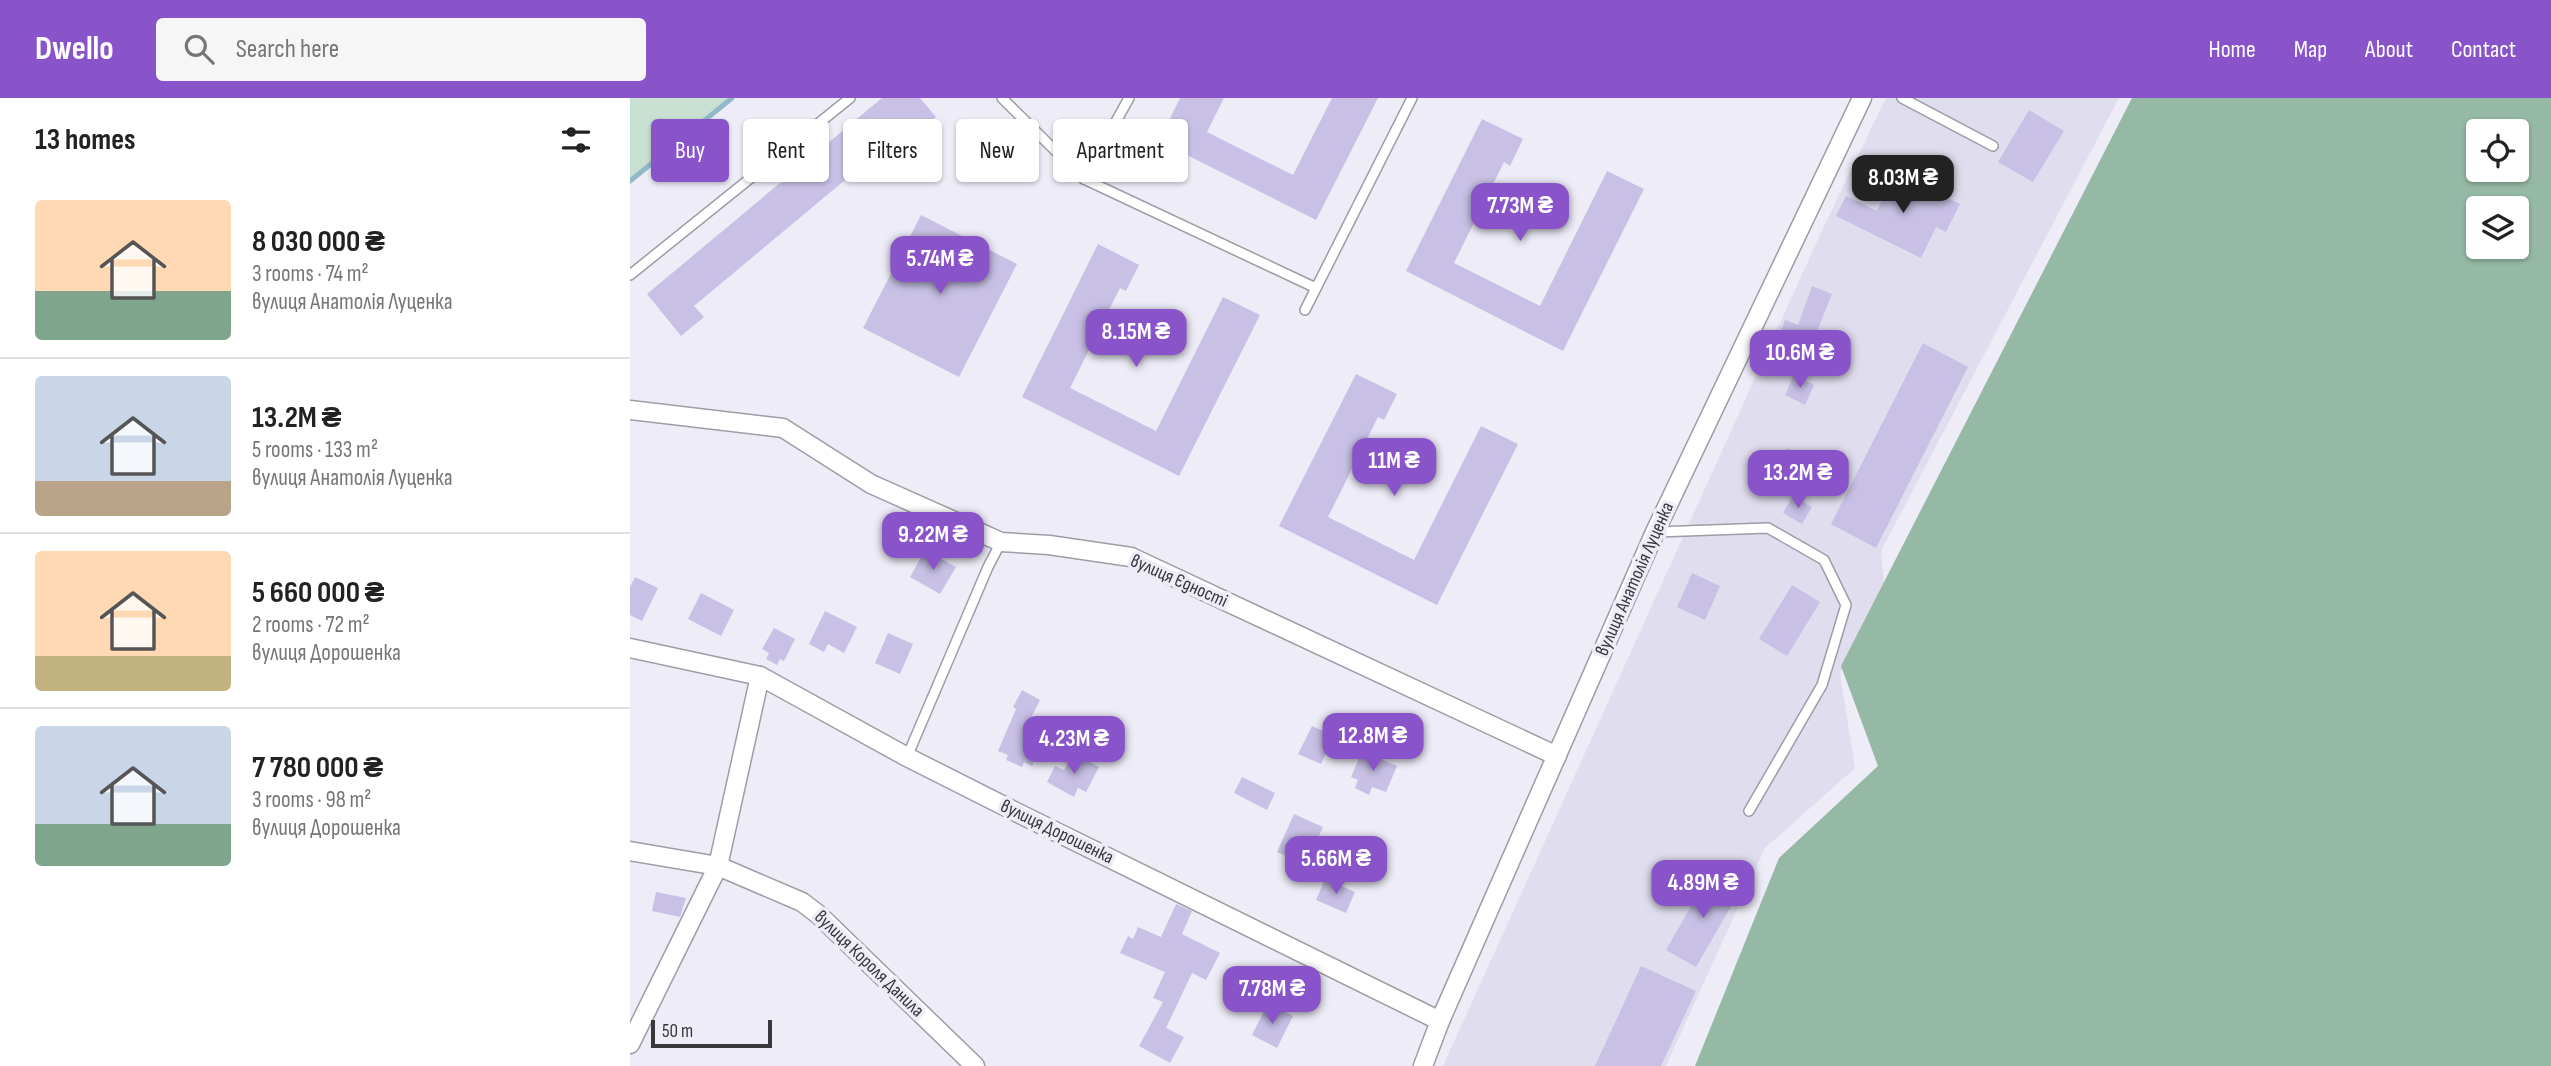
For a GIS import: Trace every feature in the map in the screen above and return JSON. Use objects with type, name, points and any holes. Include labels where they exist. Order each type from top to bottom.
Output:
[{"type":"street","name":"вулиця Анатолія Луценка","points":[[1423,1066],[1440,1021],[1655,532],[1862,98]]},
{"type":"street","name":"вулиця Єдності","points":[[630,410],[783,428],[871,484],[1002,541],[1131,557],[1557,756]]},
{"type":"street","name":"вулиця Дорошенка","points":[[630,648],[760,676],[907,757],[1440,1021]]},
{"type":"street","points":[[630,1044],[718,866],[760,676]]},
{"type":"street","name":"вулиця Короля Данила","points":[[630,851],[718,866],[802,902],[819,915],[975,1066]]},
{"type":"lane","points":[[630,275],[850,98]]},
{"type":"lane","points":[[1002,98],[1053,148]]},
{"type":"lane","points":[[1117,119],[1129,98]]},
{"type":"lane","points":[[1304,310],[1412,98]]},
{"type":"lane","points":[[1902,98],[1993,146]]},
{"type":"lane","points":[[1090,182],[1316,288]]},
{"type":"lane","points":[[1655,532],[1768,528],[1824,561],[1846,605],[1822,685],[1749,811]]},
{"type":"lane","points":[[907,757],[988,567],[1002,541]]},
{"type":"shaded area","points":[[1886,98],[2119,98],[1881,551],[1884,582],[1840,673],[1855,768],[1765,848],[1666,1066],[1443,1066],[1824,226]]},
{"type":"green space","points":[[630,98],[732,98],[706,119],[651,119],[651,164],[630,181]]},
{"type":"green space","points":[[2132,98],[2551,98],[2551,1066],[1695,1066],[1779,858],[1878,766],[1841,666]]},
{"type":"building","points":[[882,98],[920,98],[936,117],[934,119],[857,119]]},
{"type":"building","points":[[1180,98],[1224,98],[1207,132],[1293,175],[1332,98],[1378,98],[1316,220],[1188,156],[1188,119],[1170,119]]},
{"type":"building","points":[[2029,110],[2064,131],[2033,182],[1998,162]]},
{"type":"building","points":[[1482,119],[1523,139],[1510,166],[1504,162],[1454,263],[1540,306],[1607,171],[1644,189],[1563,351],[1406,271]]},
{"type":"building","points":[[843,131],[843,182],[694,306],[704,317],[681,336],[647,294],[781,182],[829,182],[829,142]]},
{"type":"building","points":[[1895,173],[1960,204],[1946,232],[1936,227],[1921,258],[1836,216],[1846,196],[1877,211]]},
{"type":"building","points":[[921,215],[1017,264],[959,377],[863,328]]},
{"type":"building","points":[[1098,244],[1139,265],[1126,291],[1120,288],[1070,388],[1156,431],[1223,297],[1260,315],[1179,476],[1022,397]]},
{"type":"building","points":[[1812,286],[1832,294],[1811,346],[1780,334],[1785,320],[1798,325]]},
{"type":"building","points":[[1923,343],[1968,367],[1876,548],[1831,524]]},
{"type":"building","points":[[1356,374],[1397,394],[1384,420],[1378,417],[1328,517],[1414,560],[1481,426],[1518,444],[1437,605],[1279,526]]},
{"type":"building","points":[[1794,375],[1814,385],[1805,405],[1785,395]]},
{"type":"building","points":[[1787,448],[1813,462],[1799,486],[1774,472]]},
{"type":"building","points":[[1793,496],[1812,507],[1802,524],[1783,513]]},
{"type":"building","points":[[925,550],[956,567],[940,594],[910,577]]},
{"type":"building","points":[[1692,573],[1720,586],[1705,620],[1677,607]]},
{"type":"building","points":[[635,577],[658,588],[642,621],[630,615],[630,587]]},
{"type":"building","points":[[1792,585],[1820,602],[1787,656],[1759,639]]},
{"type":"building","points":[[701,593],[734,610],[721,636],[688,619]]},
{"type":"building","points":[[825,611],[857,627],[844,653],[828,644],[824,652],[809,644]]},
{"type":"building","points":[[774,628],[795,639],[784,661],[780,659],[777,665],[766,659],[769,653],[762,649]]},
{"type":"building","points":[[888,633],[913,644],[900,674],[875,663]]},
{"type":"building","points":[[1022,690],[1040,700],[1026,728],[1045,736],[1032,766],[1024,762],[1022,767],[1006,760],[1008,755],[998,751],[1016,709],[1013,707]]},
{"type":"building","points":[[1312,726],[1334,736],[1321,764],[1298,754]]},
{"type":"building","points":[[1362,751],[1397,766],[1386,792],[1372,787],[1369,795],[1355,788],[1358,780],[1351,777]]},
{"type":"building","points":[[1073,753],[1099,767],[1086,792],[1078,788],[1074,797],[1047,782],[1055,766],[1064,770]]},
{"type":"building","points":[[1242,777],[1275,793],[1267,810],[1234,793]]},
{"type":"building","points":[[1294,814],[1323,827],[1309,858],[1294,852],[1291,858],[1277,852]]},
{"type":"building","points":[[1710,873],[1740,891],[1696,967],[1666,950]]},
{"type":"building","points":[[1325,879],[1355,892],[1346,913],[1316,900]]},
{"type":"building","points":[[656,892],[686,898],[680,917],[652,911]]},
{"type":"building","points":[[1176,904],[1192,911],[1182,934],[1220,953],[1206,980],[1192,973],[1166,1028],[1184,1037],[1170,1063],[1139,1046],[1163,1002],[1153,998],[1165,972],[1120,953],[1128,936],[1133,939],[1138,927],[1161,937]]},
{"type":"building","points":[[1641,966],[1696,991],[1661,1066],[1595,1066]]},
{"type":"building","points":[[1268,1003],[1293,1016],[1277,1048],[1252,1035]]},
{"type":"waterway","points":[[630,181],[732,98]]}]
